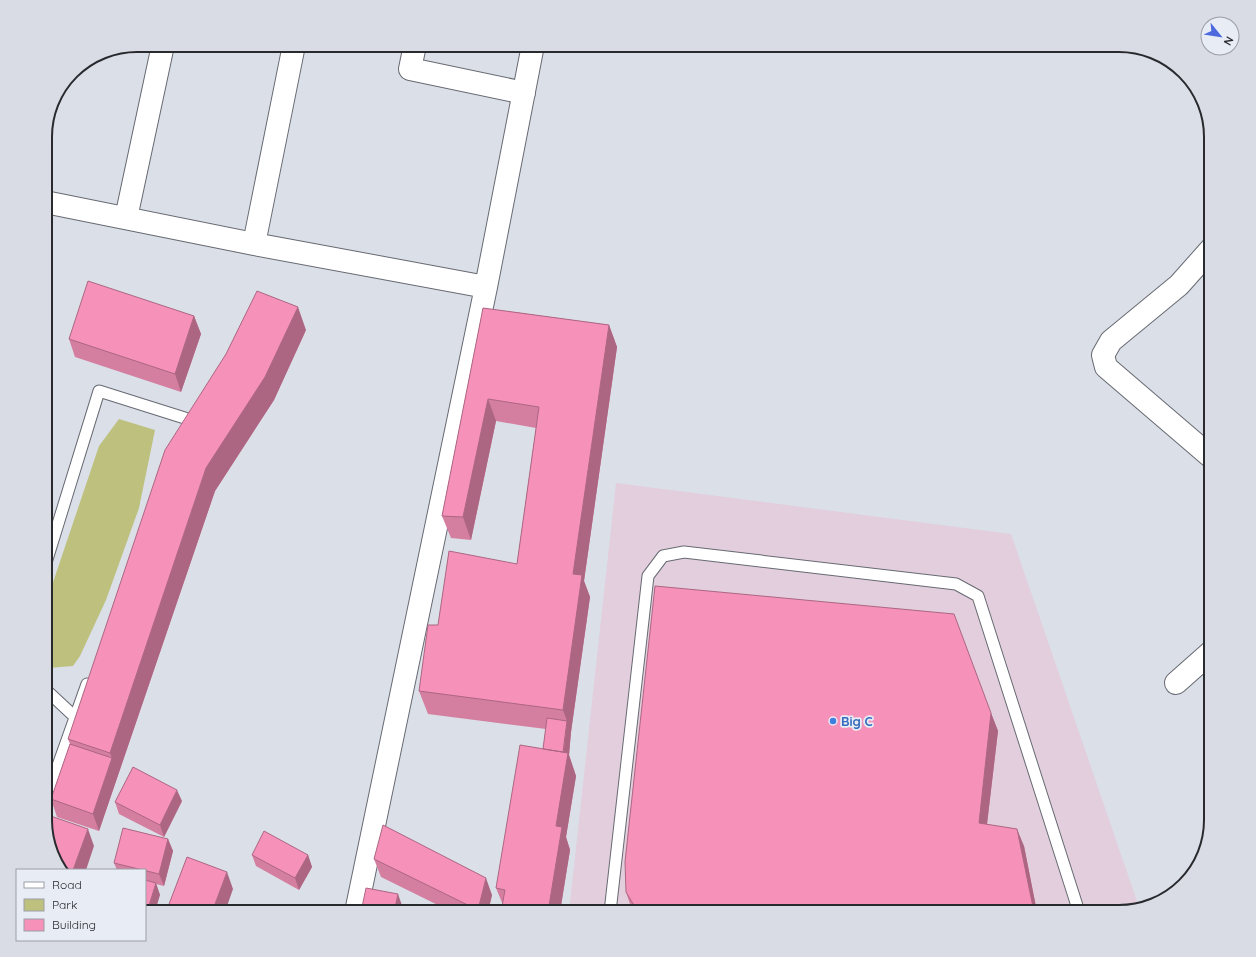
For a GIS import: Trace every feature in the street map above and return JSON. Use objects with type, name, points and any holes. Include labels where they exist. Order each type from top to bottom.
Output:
[{"type":"street","points":[[126,218],[162,52]]},
{"type":"street","points":[[254,244],[293,52]]},
{"type":"street","points":[[414,52],[410,69],[524,93]]},
{"type":"street","points":[[357,905],[486,287],[533,52]]},
{"type":"street","points":[[52,203],[254,244],[486,287]]},
{"type":"street","points":[[1204,257],[1179,285],[1111,341],[1103,356],[1106,367],[1204,451]]},
{"type":"street","points":[[1176,683],[1204,658]]},
{"type":"lane","points":[[52,543],[99,391],[191,420]]},
{"type":"lane","points":[[611,905],[648,576],[663,556],[684,552],[956,584],[978,596],[1077,905]]},
{"type":"lane","points":[[52,782],[91,672]]},
{"type":"lane","points":[[52,696],[75,717]]},
{"type":"shaded area","name":"Big C","points":[[616,483],[1011,534],[1137,902],[1124,905],[570,905]]},
{"type":"green space","points":[[119,419],[155,430],[139,508],[106,600],[80,656],[73,666],[52,668],[52,585],[99,446]]},
{"type":"building","points":[[88,281],[194,316],[175,374],[69,339]]},
{"type":"building","points":[[257,291],[298,307],[265,377],[206,468],[110,753],[68,739],[165,450],[226,354]]},
{"type":"building","points":[[483,308],[609,325],[573,574],[582,575],[563,710],[419,691],[428,625],[438,625],[449,551],[517,564],[539,407],[488,399],[463,517],[442,516]]},
{"type":"building","name":"Big C","points":[[655,586],[954,614],[991,713],[979,823],[1017,829],[1033,905],[634,905],[626,892],[625,862]]},
{"type":"building","points":[[547,718],[567,721],[563,752],[543,749]]},
{"type":"building","points":[[70,744],[112,758],[93,814],[52,799]]},
{"type":"building","points":[[520,745],[568,753],[556,826],[562,827],[549,905],[502,905],[505,890],[496,888]]},
{"type":"building","points":[[133,767],[177,790],[160,825],[115,802]]},
{"type":"building","points":[[52,816],[88,829],[73,869],[68,869],[57,847],[52,825]]},
{"type":"building","points":[[383,825],[486,878],[479,905],[468,905],[374,859]]},
{"type":"building","points":[[123,828],[168,839],[159,874],[146,871],[146,869],[139,869],[114,863]]},
{"type":"building","points":[[264,831],[308,855],[295,878],[252,855]]},
{"type":"building","points":[[187,857],[227,872],[215,905],[169,905]]},
{"type":"building","points":[[146,880],[156,883],[149,905],[146,905]]},
{"type":"building","points":[[366,888],[398,894],[396,905],[362,905]]},
{"type":"place","name":"Big C","points":[[833,721]]}]
